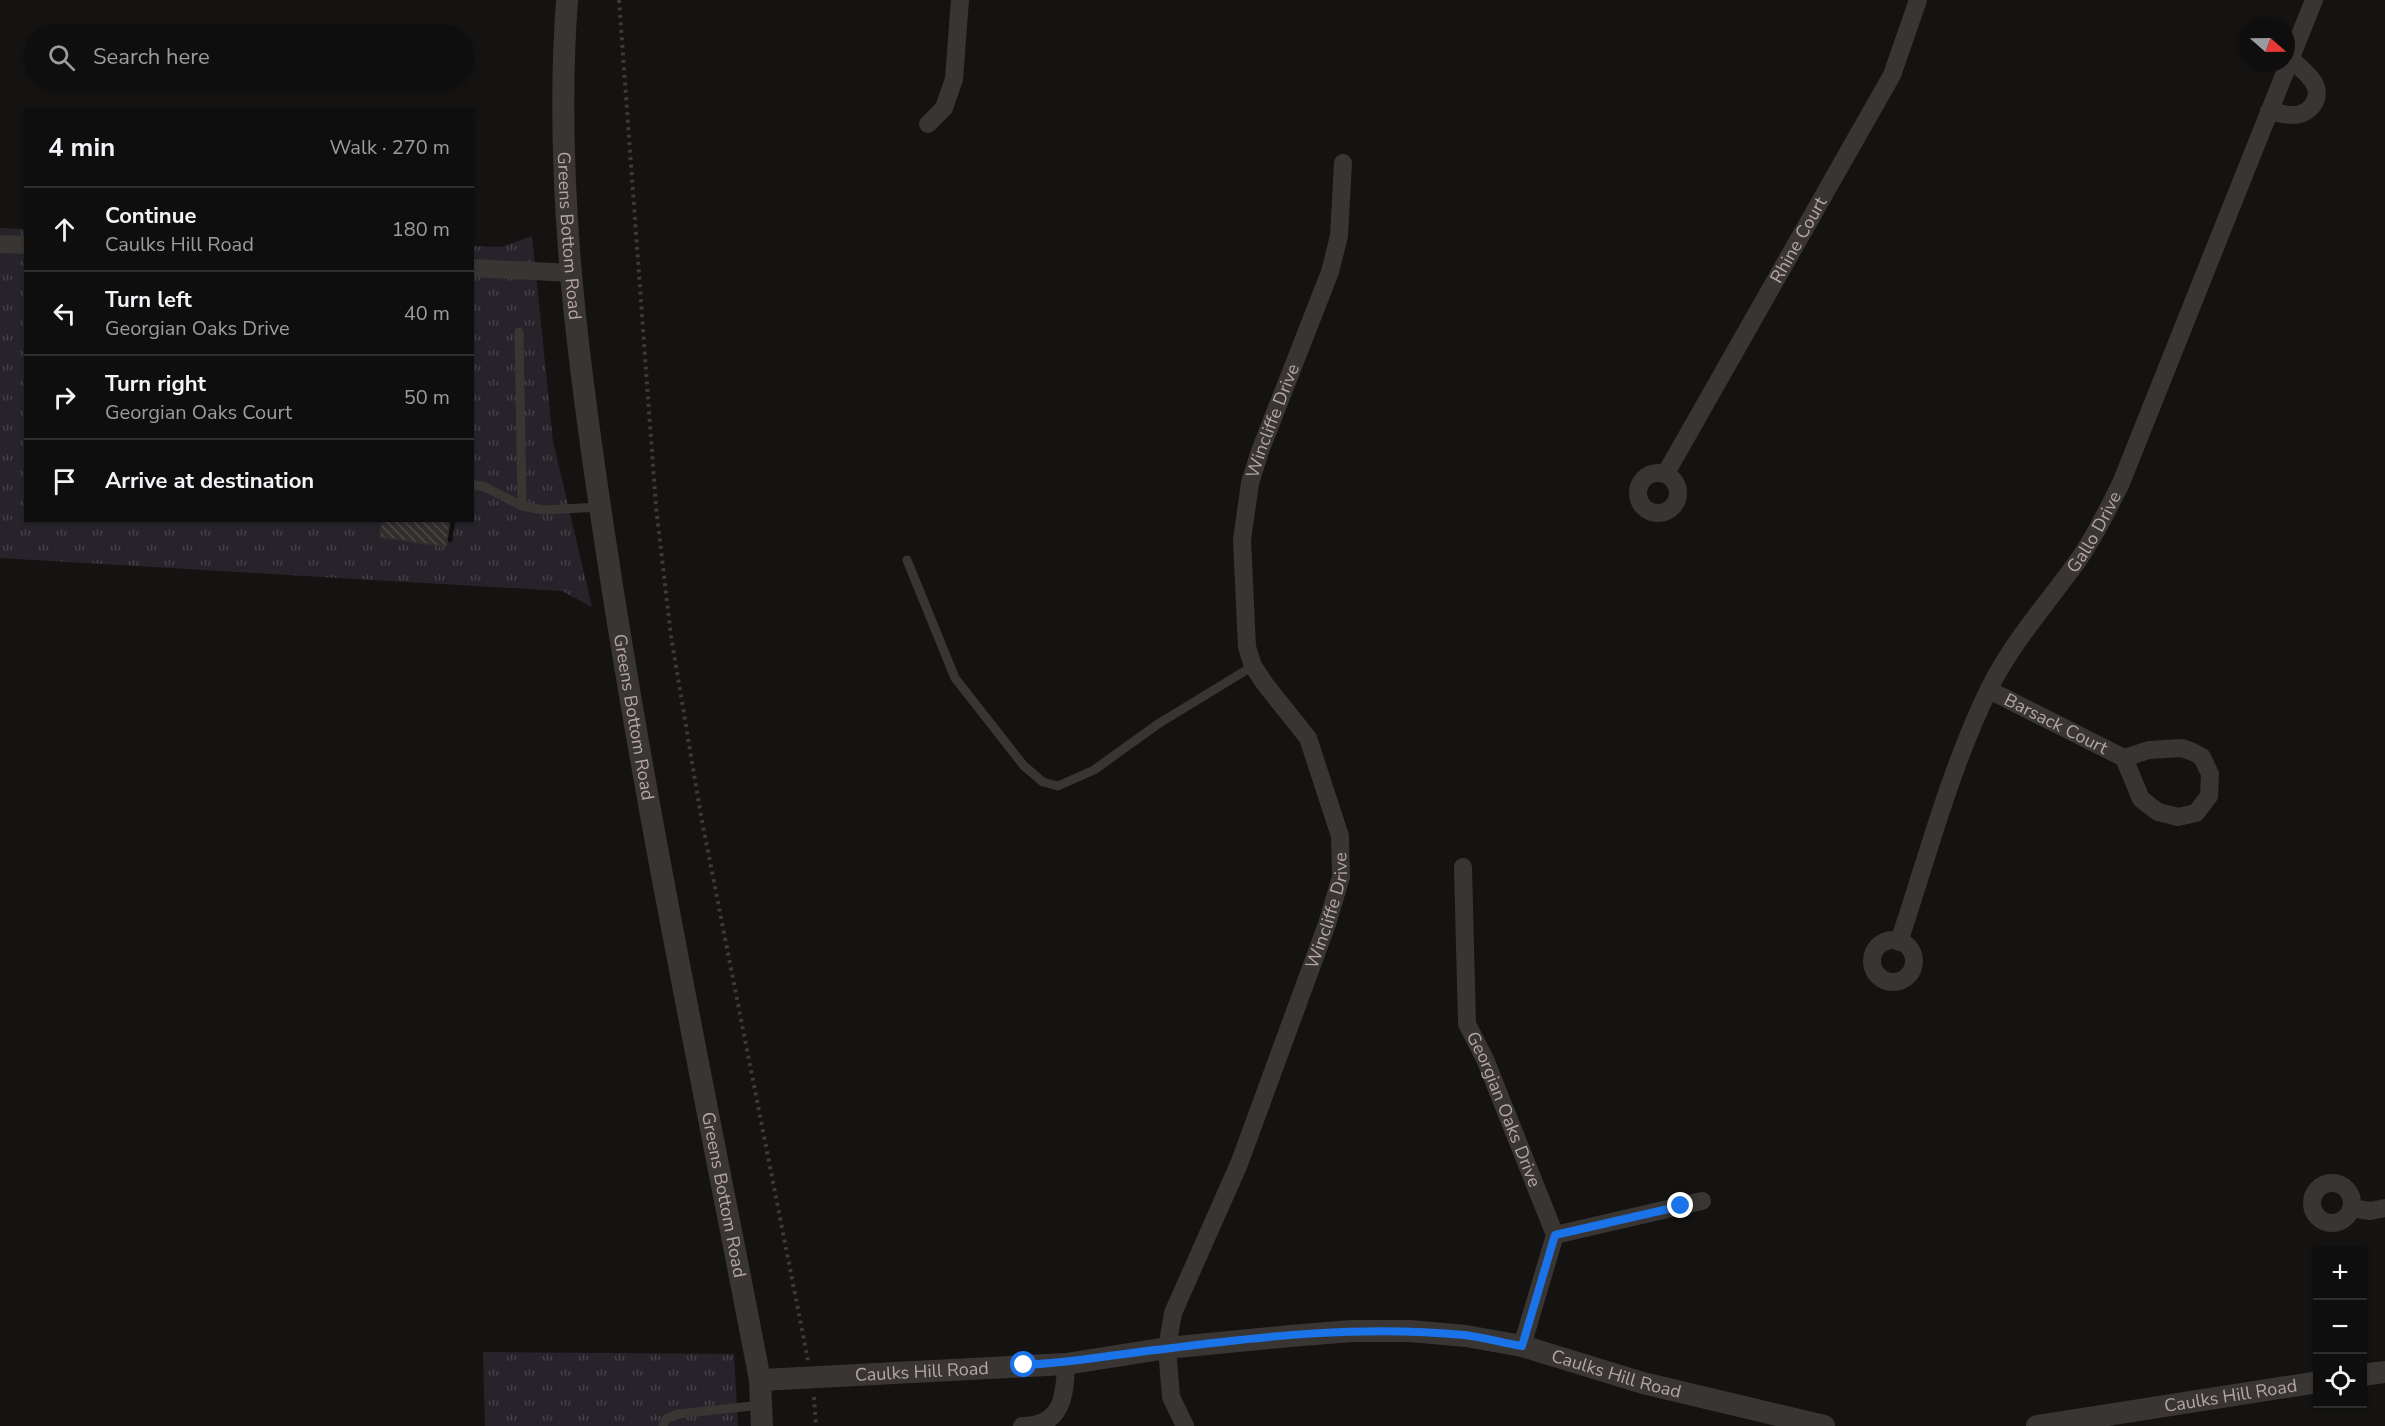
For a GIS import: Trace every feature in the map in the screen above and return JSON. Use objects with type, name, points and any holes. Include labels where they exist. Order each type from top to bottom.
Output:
[{"type":"street","name":"Greens Bottom Road","points":[[567,0],[562,67],[563,142],[571,273],[585,412],[644,781],[760,1380],[761,1416]]},
{"type":"street","points":[[928,124],[944,108],[954,79],[960,0]]},
{"type":"street","name":"Rhine Court","points":[[1666,473],[1892,75],[1918,0]]},
{"type":"street","name":"Gallo Drive","points":[[2295,49],[2314,0]]},
{"type":"street","points":[[2269,111],[2295,115],[2308,111],[2315,104],[2317,93],[2315,85],[2308,74],[2295,63]]},
{"type":"street","name":"Gallo Drive","points":[[1899,942],[1961,758],[1989,690],[2016,641],[2075,565],[2100,525],[2121,483],[2286,72]]},
{"type":"street","name":"Wincliffe Drive","points":[[1185,1426],[1171,1398],[1167,1348],[1173,1313],[1239,1164],[1327,924],[1341,877],[1340,836],[1308,738],[1253,666],[1247,647],[1242,540],[1250,483],[1260,451],[1330,272],[1339,236],[1343,163]]},
{"type":"street","points":[[0,244],[24,245]]},
{"type":"street","points":[[474,268],[571,273]]},
{"type":"street","name":"Barsack Court","points":[[1989,690],[2124,758],[2141,798],[2158,812],[2178,817],[2196,813],[2209,796],[2210,774],[2202,757],[2193,752],[2182,748],[2149,750],[2124,758]]},
{"type":"street","name":"Georgian Oaks Drive","points":[[1463,867],[1467,1024],[1485,1059],[1555,1235]]},
{"type":"street","points":[[1522,1346],[1555,1235],[1702,1201]]},
{"type":"street","points":[[2351,1208],[2370,1211],[2385,1208]]},
{"type":"street","name":"Caulks Hill Road","points":[[760,1380],[1066,1364],[1167,1348],[1352,1331],[1410,1331],[1466,1336],[1522,1346],[1643,1383],[1824,1426]]},
{"type":"street","points":[[1022,1426],[1044,1422],[1059,1410],[1065,1389],[1066,1364]]},
{"type":"street","points":[[2367,1374],[2385,1372]]},
{"type":"street","name":"Caulks Hill Road","points":[[2037,1426],[2313,1383]]},
{"type":"lane","points":[[519,332],[522,506]]},
{"type":"lane","points":[[474,484],[484,487],[522,506],[544,510],[600,507]]},
{"type":"lane","points":[[907,560],[956,678],[1024,766],[1043,782],[1058,786],[1094,770],[1158,724],[1253,666]]},
{"type":"lane","points":[[663,1426],[666,1419],[678,1414],[761,1416]]},
{"type":"path","points":[[619,0],[656,507],[671,636],[701,816],[812,1378],[816,1426]]},
{"type":"green space","points":[[0,228],[24,229],[24,522],[474,522],[474,246],[502,247],[532,236],[553,441],[592,607],[562,591],[0,558]]},
{"type":"green space","points":[[483,1352],[734,1354],[738,1426],[485,1426]]},
{"type":"building","points":[[382,522],[450,522],[446,547],[380,537]]},
{"type":"route","points":[[1024,1365],[1066,1364],[1098,1357],[1167,1348],[1352,1331],[1410,1331],[1466,1336],[1522,1346],[1555,1235],[1681,1206]]}]
